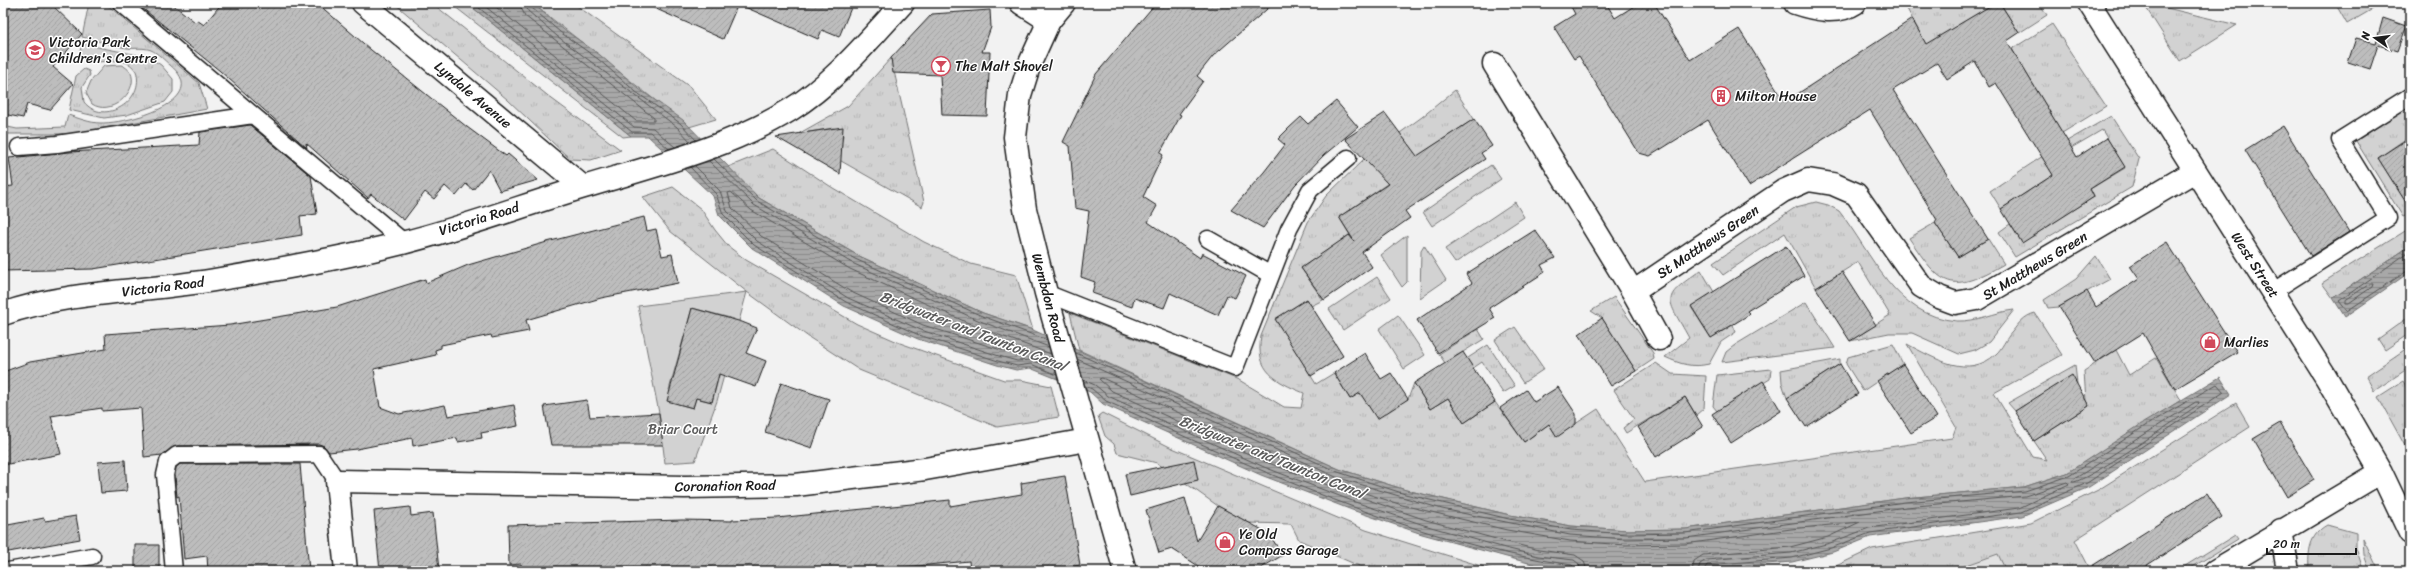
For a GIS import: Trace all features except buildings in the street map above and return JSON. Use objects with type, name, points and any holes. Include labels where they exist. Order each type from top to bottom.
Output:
[{"type":"street","name":"Lyndale Avenue","points":[[363,3],[583,187]]},
{"type":"street","name":"Victoria Road","points":[[3,314],[34,304],[192,284],[320,262],[404,243],[670,161],[758,126],[789,110],[845,68],[903,3]]},
{"type":"street","points":[[1021,3],[1049,20]]},
{"type":"street","name":"Wembdon Road","points":[[1064,3],[1049,20],[1030,63],[1020,95],[1015,137],[1025,209],[1046,293],[1086,440],[1125,571]]},
{"type":"street","points":[[1795,3],[1812,9],[1831,10],[1855,3]]},
{"type":"street","name":"West Street","points":[[2089,3],[2326,377],[2381,472],[2410,533]]},
{"type":"street","points":[[1494,64],[1633,292],[1659,339]]},
{"type":"street","name":"St Matthews Green","points":[[1633,292],[1783,191],[1808,180],[1833,184],[1856,194],[1921,286],[1939,297],[1955,303],[1977,299],[2195,171]]},
{"type":"street","name":"Coronation Road","points":[[338,481],[685,487],[796,485],[925,469],[1086,440]]},
{"type":"street","points":[[2215,571],[2381,472]]},
{"type":"street","points":[[338,481],[346,571]]},
{"type":"street","points":[[2282,530],[2288,571]]},
{"type":"lane","points":[[121,3],[404,243]]},
{"type":"lane","points":[[2272,292],[2388,218],[2340,140],[2410,96]]},
{"type":"lane","points":[[19,147],[56,144],[253,115]]},
{"type":"lane","points":[[1046,293],[1235,368],[1289,229],[1310,190],[1348,158]]},
{"type":"lane","points":[[1208,239],[1271,275]]},
{"type":"lane","points":[[174,571],[165,475],[168,462],[177,455],[319,454],[338,481]]},
{"type":"lane","points":[[8,571],[92,556]]},
{"type":"shaded area","points":[[2067,530],[2091,571],[1950,571]]},
{"type":"green space","points":[[89,3],[105,3],[199,83],[207,109],[71,134],[3,134],[3,126],[17,129],[65,127],[68,115],[100,123],[113,122],[146,115],[162,108],[174,99],[181,89],[181,78],[170,65],[154,51],[121,47],[82,37]]},
{"type":"green space","points":[[394,3],[432,3],[552,99],[621,150],[591,160],[570,159],[508,100]]},
{"type":"green space","points":[[450,3],[467,3],[631,136],[623,137]]},
{"type":"green space","points":[[532,3],[573,3],[690,87],[716,119],[689,127]]},
{"type":"green space","points":[[1904,3],[1995,3],[1926,45]]},
{"type":"green space","points":[[2000,3],[2039,3],[2047,15],[2019,33]]},
{"type":"green space","points":[[2143,3],[2146,3],[2237,25],[2180,61]]},
{"type":"green space","points":[[2335,3],[2383,3],[2347,24]]},
{"type":"green space","points":[[2052,24],[2106,106],[2062,133],[2012,49]]},
{"type":"green space","points":[[82,44],[148,57],[161,65],[173,79],[173,92],[165,102],[127,115],[104,118],[69,110],[76,76],[84,69],[89,71],[90,75],[82,87],[84,102],[92,109],[102,112],[112,111],[121,107],[135,92],[137,82],[136,71],[124,62],[93,62],[86,60],[79,55]]},
{"type":"green space","points":[[891,58],[924,202],[922,207],[820,149],[836,146],[842,141],[843,135],[840,130],[833,128],[798,134],[848,106]]},
{"type":"green space","points":[[121,65],[129,70],[132,78],[131,86],[127,95],[120,102],[111,106],[102,107],[92,104],[86,93],[91,81],[104,66]]},
{"type":"green space","points":[[1455,90],[1474,119],[1392,173],[1387,184],[1339,217],[1350,235],[1301,268],[1323,300],[1311,306],[1307,299],[1276,319],[1316,384],[1334,373],[1350,399],[1360,393],[1408,399],[1414,383],[1430,409],[1448,398],[1464,423],[1495,402],[1524,442],[1549,424],[1557,436],[1598,409],[1645,482],[1952,438],[1956,427],[1907,344],[1928,355],[1951,364],[1963,366],[1974,365],[1985,362],[1996,354],[2019,323],[2035,313],[2062,355],[1994,393],[2033,457],[2047,460],[2034,441],[2089,406],[2086,401],[2084,371],[2116,350],[2129,375],[2156,358],[2181,400],[2067,473],[2024,487],[1905,498],[1685,529],[1627,530],[1571,526],[1510,515],[1406,490],[1339,469],[1079,350],[1070,313],[1239,380],[1284,407],[1301,408],[1304,393],[1284,384],[1269,373],[1261,358],[1260,348],[1261,336],[1308,222],[1326,196],[1364,159],[1422,117]]},
{"type":"green space","points":[[2410,106],[2410,136],[2378,158],[2410,208],[2410,214],[2403,217],[2356,141]]},
{"type":"green space","points":[[2111,116],[2139,159],[2132,187],[2015,257],[1999,232],[2010,224],[2022,242],[2094,197],[2090,189],[2125,168],[2102,130],[2066,151],[2067,141]]},
{"type":"green space","points":[[773,149],[833,188],[924,242],[971,264],[1016,275],[1033,330],[983,313],[857,255],[759,198],[728,167]]},
{"type":"green space","points":[[2046,154],[2058,172],[2001,209],[1990,191]]},
{"type":"green space","points":[[1491,165],[1501,179],[1432,226],[1423,212]]},
{"type":"green space","points":[[673,187],[701,209],[728,246],[746,260],[857,324],[900,343],[1004,380],[1021,380],[1051,386],[1059,417],[997,427],[859,370],[810,338],[747,292],[670,231],[643,197]]},
{"type":"green space","points":[[1515,202],[1524,217],[1455,263],[1445,249]]},
{"type":"green space","points":[[1816,202],[1828,205],[1839,211],[1887,280],[1901,295],[1917,308],[1935,317],[1957,321],[1972,320],[2014,310],[1989,342],[1975,350],[1959,354],[1912,333],[1889,333],[1850,341],[1890,315],[1858,262],[1816,288],[1785,233],[1723,275],[1713,263],[1796,207]]},
{"type":"green space","points":[[1935,223],[1958,257],[1988,239],[2004,264],[1971,280],[1959,282],[1949,281],[1939,276],[1930,267],[1909,238]]},
{"type":"green space","points":[[2410,228],[2410,246],[2333,298],[2322,283]]},
{"type":"green space","points":[[1407,235],[1407,282],[1402,287],[1381,255]]},
{"type":"green space","points":[[1424,245],[1446,280],[1420,298],[1421,250]]},
{"type":"green space","points":[[2096,256],[2110,279],[2059,307],[2048,308],[2044,300],[2076,279]]},
{"type":"green space","points":[[1701,270],[1714,292],[1691,307],[1711,338],[1733,325],[1736,332],[1721,342],[1709,364],[1697,366],[1676,362],[1665,357],[1689,338],[1672,306],[1671,299],[1673,293]]},
{"type":"green space","points":[[1377,277],[1391,298],[1343,330],[1329,309]]},
{"type":"green space","name":"Briar Court","points":[[747,292],[717,401],[695,461],[665,463],[659,413],[638,306]],"holes":[[[692,308],[734,319],[712,402],[696,398],[693,408],[678,404],[681,393],[669,390]]]},
{"type":"green space","points":[[1614,297],[1653,353],[1654,359],[1636,371],[1602,318],[1591,311]]},
{"type":"green space","points":[[1806,302],[1835,348],[1722,362],[1726,352],[1735,345]]},
{"type":"green space","points":[[1398,315],[1425,355],[1404,369],[1379,329]]},
{"type":"green space","points":[[2410,316],[2410,333],[2385,350],[2378,339]]},
{"type":"green space","points":[[1515,327],[1544,369],[1523,383],[1495,340]]},
{"type":"green space","points":[[1478,329],[1484,339],[1445,363],[1439,354]]},
{"type":"green space","points":[[1893,344],[1903,364],[1863,391],[1846,364],[1848,357]]},
{"type":"green space","points":[[1488,345],[1515,386],[1503,393],[1482,362],[1460,377],[1454,367]]},
{"type":"green space","points":[[2410,346],[2410,367],[2374,391],[2366,376]]},
{"type":"green space","points":[[1840,359],[1840,364],[1787,398],[1782,383],[1781,370]]},
{"type":"green space","points":[[1656,363],[1672,374],[1706,376],[1704,408],[1696,415],[1685,397],[1626,433],[1623,428],[1634,419],[1614,390]]},
{"type":"green space","points":[[2075,365],[2077,384],[2015,411],[2008,403]]},
{"type":"green space","points":[[1771,369],[1770,379],[1717,411],[1713,406],[1717,375]]},
{"type":"green space","points":[[2403,381],[2410,393],[2410,455],[2378,397]]},
{"type":"green space","points":[[2236,403],[2250,427],[2075,540],[2091,571],[2006,571],[1998,554],[1950,571],[1800,571],[1836,566],[1872,549],[2031,523],[2098,490]]},
{"type":"green space","points":[[1102,413],[1170,447],[1366,530],[1497,571],[1371,571],[1299,540],[1291,524],[1248,523],[1218,506],[1157,463],[1117,453],[1114,444],[1105,436],[1098,416]]},
{"type":"green space","points":[[2327,525],[2356,533],[2356,548],[2363,569],[2309,571],[2309,557],[2313,539],[2321,529]]},
{"type":"green space","points":[[2235,535],[2238,539],[2186,571],[2177,571]]},
{"type":"green space","points":[[2363,538],[2379,571],[2370,571],[2364,555]]},
{"type":"water","name":"Bridgwater and Taunton Canal","points":[[467,3],[532,3],[563,29],[600,55],[639,89],[683,120],[759,198],[857,255],[983,313],[1033,330],[1339,469],[1406,490],[1510,515],[1571,526],[1627,530],[1685,529],[1905,498],[2024,487],[2067,473],[2143,423],[2220,377],[2231,394],[2089,487],[2022,516],[1870,537],[1833,552],[1792,562],[1676,571],[1590,571],[1536,565],[1422,534],[1352,510],[1261,475],[1103,404],[1090,392],[1030,368],[1016,370],[918,339],[844,306],[752,248],[719,215],[713,196],[648,136],[631,136]]},
{"type":"water","points":[[2410,246],[2410,272],[2345,317],[2333,298]]},
{"type":"place","name":"Victoria Park Children's Centre","points":[[35,50]]},
{"type":"place","name":"The Malt Shovel","points":[[941,66]]},
{"type":"place","name":"Milton House","points":[[1721,96]]},
{"type":"place","name":"Marlies","points":[[2210,342]]},
{"type":"place","name":"Ye Old Compass Garage","points":[[1225,542]]}]
